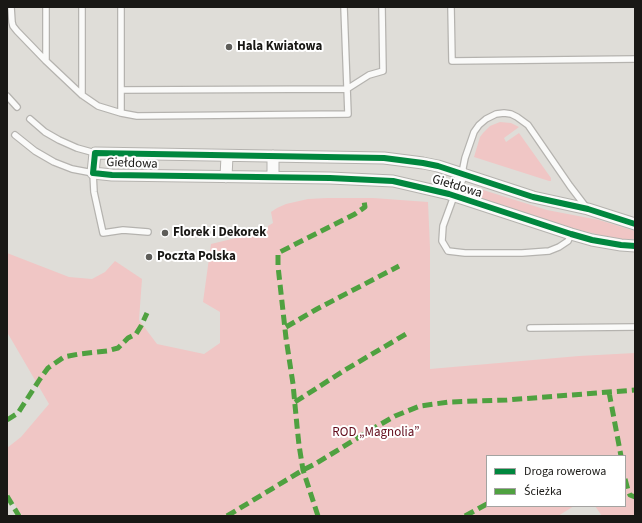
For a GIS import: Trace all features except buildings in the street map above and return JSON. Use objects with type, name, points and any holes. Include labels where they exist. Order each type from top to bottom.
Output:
[{"type":"street","name":"Giełdowa","points":[[635,224],[588,209],[533,197],[462,173],[423,162],[384,158],[95,153],[93,173],[112,175],[344,178],[393,181],[434,190],[592,240],[635,246]]},
{"type":"street","points":[[226,177],[227,156]]},
{"type":"street","points":[[273,156],[273,177]]},
{"type":"street","points":[[454,196],[462,173]]},
{"type":"lane","points":[[11,7],[13,26],[21,36],[82,95],[98,106],[137,116],[348,114],[344,7]]},
{"type":"lane","points":[[46,7],[46,61]]},
{"type":"lane","points":[[82,7],[82,95]]},
{"type":"lane","points":[[121,7],[121,113]]},
{"type":"lane","points":[[121,90],[347,88],[369,75],[384,71],[382,7]]},
{"type":"lane","points":[[451,7],[452,61],[635,59]]},
{"type":"lane","points":[[7,96],[17,107]]},
{"type":"lane","points":[[462,173],[465,158],[474,132],[479,125],[486,119],[496,114],[511,114],[523,120],[528,125],[570,186],[588,209]]},
{"type":"lane","points":[[30,120],[45,132],[59,140],[77,148],[95,153]]},
{"type":"lane","points":[[15,135],[35,151],[54,162],[72,170],[93,173],[94,192],[103,233],[123,230],[148,232]]},
{"type":"lane","points":[[454,196],[443,226],[442,241],[448,251],[465,253],[549,251],[568,241],[570,234]]},
{"type":"lane","points":[[530,328],[635,327]]},
{"type":"green space","points":[[500,122],[511,123],[519,127],[504,138],[506,142],[519,133],[551,178],[551,181],[474,157],[480,137],[490,126]]},
{"type":"green space","points":[[473,189],[480,189],[547,210],[599,220],[635,231],[635,239],[622,239],[604,236],[568,227],[479,198],[474,195]]},
{"type":"green space","name":"ROD „Magnolia”","points":[[373,198],[428,202],[430,248],[430,369],[579,356],[635,353],[635,516],[602,516],[596,507],[626,507],[626,455],[486,455],[486,507],[572,507],[558,516],[22,516],[7,492],[7,448],[21,437],[49,404],[7,332],[7,253],[69,277],[92,279],[105,272],[115,261],[142,279],[139,320],[157,344],[204,354],[220,343],[220,312],[203,302],[211,244],[244,236],[268,228],[268,226],[273,223],[271,212],[286,204],[308,199]]},
{"type":"marked path","points":[[318,516],[303,470],[299,445],[278,266],[278,253],[355,214],[365,207],[364,201]]},
{"type":"marked path","points":[[286,327],[399,266]]},
{"type":"marked path","points":[[7,420],[18,413],[48,368],[64,357],[118,348],[128,338],[136,334],[147,313]]},
{"type":"marked path","points":[[295,402],[406,334]]},
{"type":"marked path","points":[[227,516],[395,416],[420,406],[449,402],[507,400],[635,390]]},
{"type":"marked path","points":[[609,392],[621,455]]},
{"type":"marked path","points":[[626,483],[630,495],[635,497]]},
{"type":"marked path","points":[[7,496],[19,516]]},
{"type":"marked path","points":[[465,516],[486,505]]},
{"type":"cycle path","points":[[635,224],[588,209],[533,197],[438,166],[423,163],[384,158],[95,153],[93,173],[112,175],[330,178],[393,181],[449,194],[592,240],[635,246]]},
{"type":"place","name":"Hala Kwiatowa","points":[[229,47]]},
{"type":"place","name":"Florek i Dekorek","points":[[165,233]]},
{"type":"place","name":"Poczta Polska","points":[[149,257]]}]
